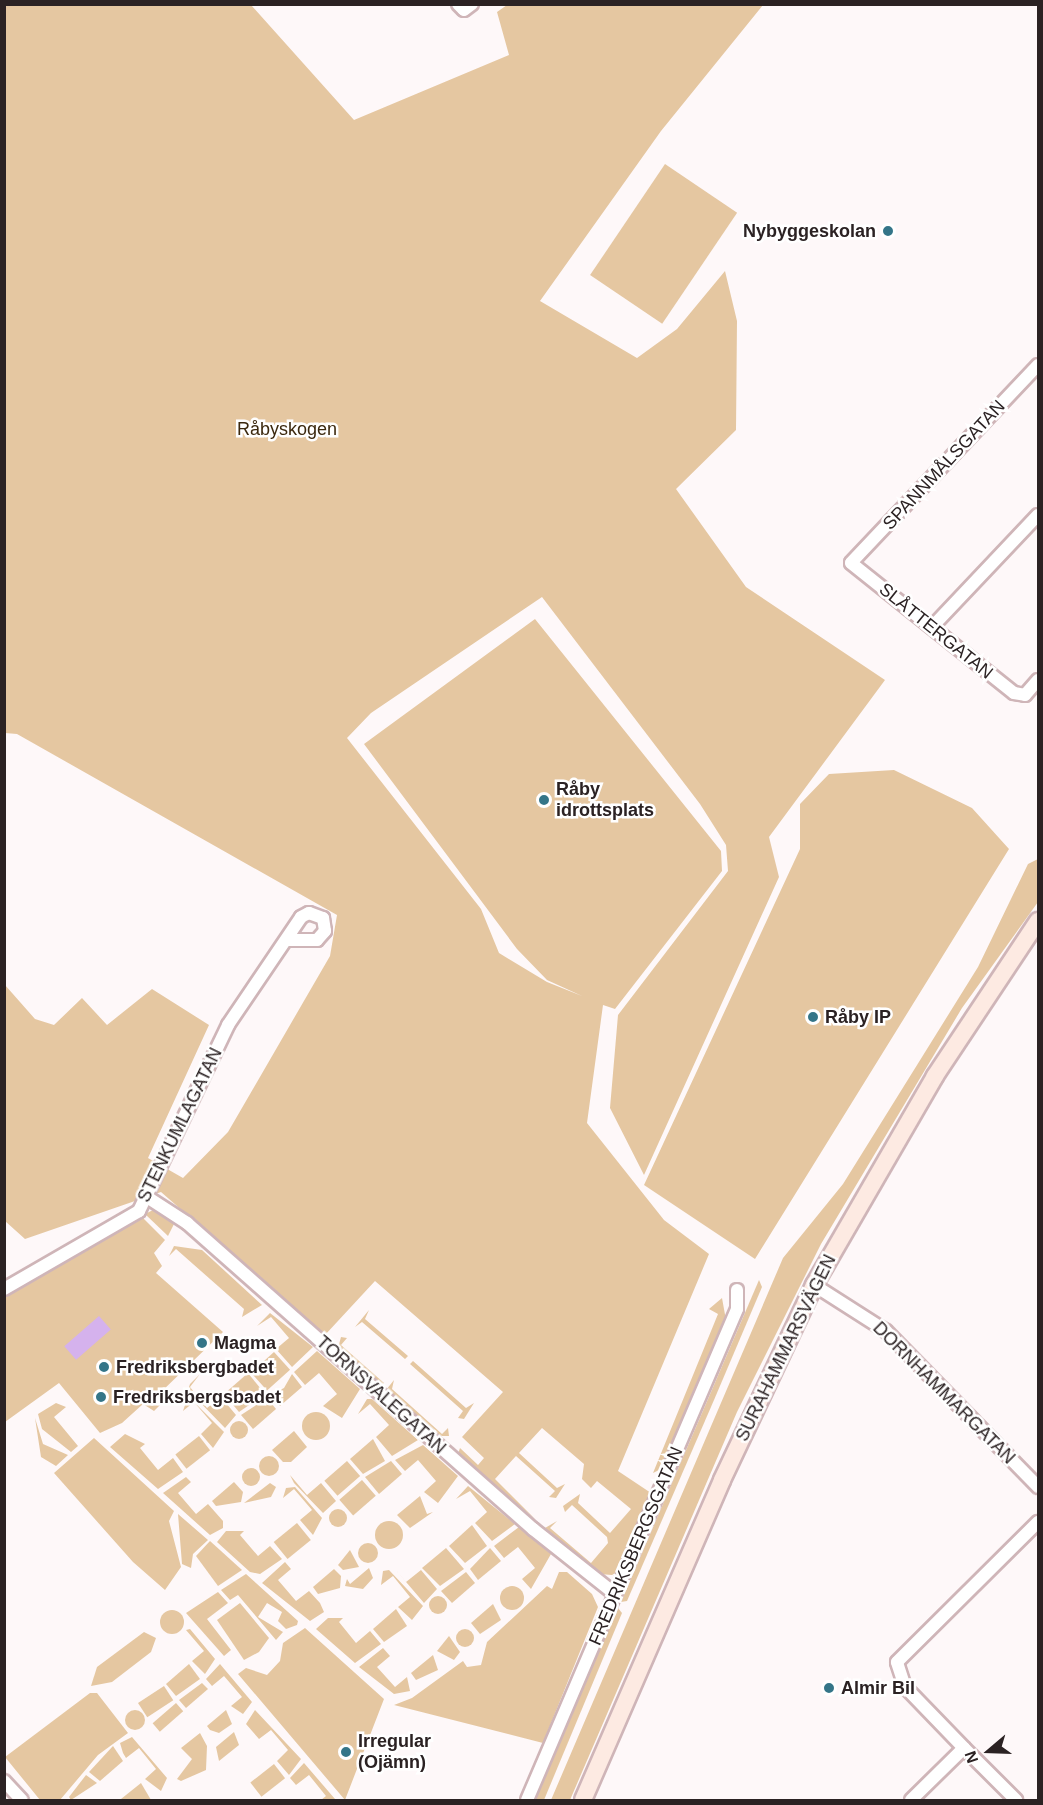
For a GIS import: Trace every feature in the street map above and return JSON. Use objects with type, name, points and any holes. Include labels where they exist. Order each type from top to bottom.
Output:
[{"type":"main road","name":"SURAHAMMARSVÄGEN","points":[[583,1800],[722,1480],[814,1286],[935,1076],[1038,921]]},
{"type":"street","points":[[458,4],[464,10],[472,4]]},
{"type":"street","name":"SPANNMÅLSGATAN","points":[[854,564],[1038,365]]},
{"type":"street","points":[[932,627],[1038,515]]},
{"type":"street","name":"SLÅTTERGATAN","points":[[854,564],[1020,694],[1038,680]]},
{"type":"street","name":"STENKUMLAGATAN","points":[[4,1289],[139,1211],[228,1024],[287,940]]},
{"type":"street","name":"TORNSVALEGATAN","points":[[147,1197],[187,1223],[533,1529],[615,1594]]},
{"type":"street","name":"DORNHAMMARGATAN","points":[[814,1286],[886,1330],[1038,1487]]},
{"type":"street","name":"FREDRIKSBERGSGATAN","points":[[526,1800],[737,1309],[737,1290]]},
{"type":"street","points":[[1016,1800],[905,1687],[897,1662],[1038,1522]]},
{"type":"street","points":[[911,1800],[964,1748]]},
{"type":"street","points":[[4,1780],[22,1800]]},
{"type":"green space","name":"Råbyskogen","points":[[5,5],[251,5],[354,120],[509,55],[497,12],[507,5],[763,5],[661,131],[540,301],[637,358],[677,329],[725,271],[737,321],[736,430],[676,489],[746,587],[885,680],[769,837],[779,877],[644,1175],[610,1108],[618,1015],[728,871],[726,845],[700,804],[542,597],[371,713],[347,738],[481,909],[499,953],[547,982],[582,996],[547,980],[517,949],[364,744],[535,619],[721,851],[722,871],[615,1009],[603,1005],[587,1123],[664,1220],[709,1254],[618,1471],[651,1493],[620,1570],[612,1575],[599,1574],[545,1528],[557,1521],[550,1528],[591,1563],[608,1543],[607,1537],[572,1505],[565,1512],[563,1506],[580,1494],[578,1503],[610,1533],[631,1509],[597,1481],[591,1488],[582,1479],[584,1464],[542,1428],[519,1453],[557,1488],[565,1484],[556,1498],[549,1497],[555,1491],[516,1456],[495,1479],[535,1519],[458,1454],[460,1448],[478,1465],[484,1458],[462,1437],[503,1392],[375,1281],[325,1335],[161,1192],[25,1239],[5,1221],[5,985],[35,1019],[54,1025],[82,998],[107,1025],[152,989],[209,1025],[148,1158],[183,1178],[228,1132],[330,956],[337,915],[17,734],[5,733]]},
{"type":"green space","points":[[665,164],[737,213],[662,324],[590,275]]},
{"type":"green space","name":"Råby IP","points":[[894,770],[972,808],[1009,849],[755,1259],[644,1185],[800,849],[800,804],[829,774]]},
{"type":"green space","points":[[1038,859],[1038,902],[962,1008],[821,1244],[737,1412],[570,1800],[551,1800],[783,1258],[843,1184],[978,967],[1028,864]]},
{"type":"green space","points":[[157,1208],[174,1224],[168,1236],[145,1214]]},
{"type":"green space","points":[[141,1216],[165,1240],[154,1253],[162,1266],[156,1273],[223,1332],[159,1394],[164,1401],[154,1411],[143,1404],[122,1423],[100,1433],[59,1383],[5,1422],[5,1294]]},
{"type":"green space","points":[[174,1246],[202,1250],[262,1305],[242,1317],[244,1309],[176,1249],[169,1256]]},
{"type":"green space","points":[[759,1280],[762,1287],[714,1400],[627,1601],[621,1602]]},
{"type":"green space","points":[[722,1298],[726,1320],[663,1468],[653,1473],[718,1314],[709,1309]]},
{"type":"green space","points":[[369,1310],[365,1319],[408,1356],[405,1359],[362,1322],[355,1327]]},
{"type":"green space","points":[[270,1313],[313,1347],[292,1367],[276,1349],[289,1338],[271,1317],[257,1326]]},
{"type":"green space","points":[[341,1337],[347,1338],[341,1345],[384,1383],[381,1387],[338,1348]]},
{"type":"green space","points":[[317,1351],[360,1389],[342,1418],[323,1406],[337,1394],[319,1373],[305,1385],[294,1372]]},
{"type":"green space","points":[[274,1352],[290,1370],[267,1391],[251,1373]]},
{"type":"green space","points":[[413,1361],[466,1408],[474,1403],[464,1419],[458,1418],[463,1411],[410,1364]]},
{"type":"green space","points":[[248,1373],[265,1394],[239,1412],[224,1394]]},
{"type":"green space","points":[[200,1374],[190,1387],[207,1408],[221,1397],[236,1415],[225,1428],[189,1391],[190,1384]]},
{"type":"green space","points":[[292,1374],[302,1387],[280,1406],[270,1395],[284,1388]]},
{"type":"green space","points":[[394,1380],[392,1389],[442,1434],[448,1428],[449,1436],[439,1436],[386,1390]]},
{"type":"green space","points":[[188,1396],[194,1402],[183,1411]]},
{"type":"green space","points":[[267,1398],[276,1409],[253,1429],[241,1415]]},
{"type":"green space","points":[[367,1399],[372,1399],[418,1440],[392,1456],[376,1437],[389,1425],[370,1404],[358,1414]]},
{"type":"green space","points":[[194,1402],[224,1432],[213,1448],[201,1434],[212,1423]]},
{"type":"green space","points":[[56,1403],[66,1407],[54,1417],[78,1446],[71,1452],[42,1429],[38,1414]]},
{"type":"green space","points":[[316,1412],[326,1416],[330,1426],[326,1436],[316,1440],[306,1436],[302,1426],[306,1416]]},
{"type":"green space","points":[[35,1418],[43,1444],[68,1455],[56,1466],[41,1457]]},
{"type":"green space","points":[[235,1421],[243,1421],[248,1426],[246,1437],[235,1439],[230,1434],[230,1426]]},
{"type":"green space","points":[[294,1431],[307,1447],[291,1462],[283,1462],[272,1450]]},
{"type":"green space","points":[[125,1434],[145,1444],[140,1448],[158,1470],[173,1458],[183,1472],[158,1489],[110,1447]]},
{"type":"green space","points":[[199,1436],[210,1450],[186,1469],[175,1454]]},
{"type":"green space","points":[[94,1438],[174,1511],[169,1521],[181,1567],[165,1590],[133,1562],[54,1473]]},
{"type":"green space","points":[[373,1439],[385,1461],[363,1474],[350,1459]]},
{"type":"green space","points":[[423,1445],[458,1476],[438,1503],[424,1492],[436,1481],[418,1460],[405,1471],[395,1460]]},
{"type":"green space","points":[[265,1456],[273,1456],[279,1462],[279,1470],[273,1476],[265,1476],[259,1470],[259,1462]]},
{"type":"green space","points":[[347,1461],[360,1476],[337,1496],[324,1481]]},
{"type":"green space","points":[[391,1461],[402,1474],[379,1494],[365,1477]]},
{"type":"green space","points":[[247,1468],[255,1468],[260,1473],[258,1484],[247,1486],[242,1481],[242,1473]]},
{"type":"green space","points":[[290,1475],[307,1495],[321,1483],[336,1501],[323,1513],[294,1483]]},
{"type":"green space","points":[[186,1477],[191,1482],[178,1493],[196,1514],[208,1504],[223,1521],[223,1528],[210,1535],[163,1493]]},
{"type":"green space","points":[[362,1480],[376,1496],[353,1516],[339,1500]]},
{"type":"green space","points":[[234,1482],[243,1492],[241,1502],[216,1506],[212,1501]]},
{"type":"green space","points":[[270,1483],[276,1487],[271,1497],[244,1503]]},
{"type":"green space","points":[[468,1486],[515,1524],[492,1541],[475,1523],[487,1512],[470,1491],[456,1499]]},
{"type":"green space","points":[[295,1487],[322,1518],[313,1535],[300,1520],[312,1510],[294,1489],[283,1498],[286,1488]]},
{"type":"green space","points":[[420,1496],[427,1514],[433,1512],[410,1528],[397,1515]]},
{"type":"green space","points":[[334,1509],[342,1509],[347,1514],[345,1525],[334,1527],[329,1522],[329,1514]]},
{"type":"green space","points":[[178,1514],[208,1540],[193,1554],[191,1568],[182,1564]]},
{"type":"green space","points":[[389,1521],[399,1525],[403,1535],[399,1545],[389,1549],[379,1545],[375,1535],[379,1525]]},
{"type":"green space","points":[[297,1523],[311,1540],[288,1559],[274,1542]]},
{"type":"green space","points":[[472,1525],[487,1546],[465,1563],[449,1546]]},
{"type":"green space","points":[[519,1527],[551,1554],[531,1589],[522,1579],[535,1568],[518,1547],[504,1558],[494,1546]]},
{"type":"green space","points":[[226,1531],[244,1531],[240,1535],[258,1556],[270,1546],[282,1559],[260,1574],[250,1572],[217,1542]]},
{"type":"green space","points":[[210,1541],[242,1570],[218,1586],[196,1556]]},
{"type":"green space","points":[[364,1543],[372,1543],[378,1549],[378,1557],[372,1563],[364,1563],[358,1557],[358,1549]]},
{"type":"green space","points":[[446,1548],[464,1569],[440,1586],[422,1568]]},
{"type":"green space","points":[[490,1548],[501,1561],[478,1580],[470,1569]]},
{"type":"green space","points":[[350,1550],[359,1567],[343,1570],[338,1565]]},
{"type":"green space","points":[[285,1562],[291,1569],[278,1580],[296,1601],[309,1591],[320,1603],[324,1612],[310,1621],[262,1583]]},
{"type":"green space","points":[[369,1568],[373,1578],[363,1589],[345,1586],[347,1579],[350,1584]]},
{"type":"green space","points":[[334,1569],[341,1576],[340,1588],[318,1594],[313,1587]]},
{"type":"green space","points":[[389,1570],[423,1606],[412,1620],[398,1607],[410,1597],[393,1576],[381,1585],[383,1571]]},
{"type":"green space","points":[[421,1570],[437,1589],[424,1603],[406,1582]]},
{"type":"green space","points":[[466,1572],[475,1583],[452,1603],[441,1591]]},
{"type":"green space","points":[[559,1572],[567,1572],[592,1594],[598,1607],[543,1743],[394,1705],[412,1698],[463,1661],[467,1667],[481,1665],[487,1642],[547,1586],[552,1589]]},
{"type":"green space","points":[[246,1574],[298,1621],[297,1625],[286,1629],[278,1621],[282,1612],[267,1603],[258,1617],[283,1632],[276,1640],[238,1595],[230,1600],[221,1590]]},
{"type":"green space","points":[[512,1586],[521,1589],[524,1598],[521,1607],[512,1610],[503,1607],[500,1598],[503,1589]]},
{"type":"green space","points":[[218,1592],[228,1603],[207,1619],[231,1650],[224,1656],[186,1613]]},
{"type":"green space","points":[[438,1596],[444,1599],[447,1605],[444,1611],[438,1614],[432,1611],[429,1605],[432,1599]]},
{"type":"green space","points":[[240,1603],[269,1638],[259,1652],[244,1660],[217,1620]]},
{"type":"green space","points":[[493,1604],[501,1620],[480,1634],[471,1623]]},
{"type":"green space","points":[[618,1608],[622,1613],[544,1800],[535,1800]]},
{"type":"green space","points":[[396,1609],[407,1626],[384,1642],[373,1629]]},
{"type":"green space","points":[[172,1610],[177,1611],[183,1617],[183,1627],[177,1633],[172,1634],[167,1633],[161,1627],[160,1622],[161,1617],[167,1611]]},
{"type":"green space","points":[[328,1618],[343,1618],[339,1622],[356,1643],[370,1631],[381,1644],[355,1663],[316,1629]]},
{"type":"green space","points":[[305,1628],[384,1699],[345,1800],[238,1674],[246,1668],[267,1675],[280,1661],[283,1643]]},
{"type":"green space","points":[[190,1629],[215,1659],[205,1674],[192,1661],[204,1651],[186,1630]]},
{"type":"green space","points":[[465,1629],[471,1632],[474,1638],[471,1644],[465,1647],[459,1644],[456,1638],[459,1632]]},
{"type":"green space","points":[[144,1632],[156,1638],[151,1652],[112,1682],[91,1686],[97,1667]]},
{"type":"green space","points":[[449,1636],[460,1652],[454,1660],[437,1651]]},
{"type":"green space","points":[[383,1648],[390,1656],[377,1667],[395,1687],[407,1677],[410,1691],[394,1694],[359,1667]]},
{"type":"green space","points":[[433,1655],[438,1670],[416,1680],[411,1673]]},
{"type":"green space","points":[[189,1664],[200,1679],[176,1696],[166,1684]]},
{"type":"green space","points":[[220,1664],[252,1702],[243,1714],[231,1706],[242,1697],[224,1676],[212,1686],[206,1679]]},
{"type":"green space","points":[[202,1683],[208,1689],[186,1708],[179,1700]]},
{"type":"green space","points":[[164,1686],[173,1700],[147,1717],[138,1703]]},
{"type":"green space","points":[[90,1693],[97,1693],[128,1733],[98,1755],[60,1800],[40,1800],[5,1757]]},
{"type":"green space","points":[[176,1703],[183,1711],[160,1732],[153,1723]]},
{"type":"green space","points":[[135,1710],[142,1713],[145,1720],[142,1727],[135,1730],[128,1727],[125,1720],[128,1713]]},
{"type":"green space","points":[[226,1710],[232,1724],[219,1733],[210,1730],[207,1726]]},
{"type":"green space","points":[[255,1710],[301,1759],[289,1775],[277,1761],[288,1750],[271,1730],[259,1739],[246,1724]]},
{"type":"green space","points":[[234,1732],[239,1745],[219,1761],[216,1747]]},
{"type":"green space","points":[[200,1733],[207,1746],[206,1770],[181,1781],[177,1779],[192,1759],[181,1748]]},
{"type":"green space","points":[[132,1737],[167,1778],[161,1791],[145,1779],[156,1769],[139,1748],[126,1758],[123,1753],[120,1743]]},
{"type":"green space","points":[[113,1746],[123,1761],[100,1781],[89,1772]]},
{"type":"green space","points":[[304,1763],[336,1800],[321,1800],[326,1796],[309,1775],[296,1785],[290,1778]]},
{"type":"green space","points":[[274,1764],[285,1778],[261,1797],[250,1782]]},
{"type":"green space","points":[[86,1775],[97,1783],[71,1800],[69,1797]]},
{"type":"green space","points":[[141,1783],[151,1800],[121,1799]]},
{"type":"shaded area","points":[[99,1316],[111,1330],[76,1360],[64,1346]]},
{"type":"place","name":"Nybyggeskolan","points":[[888,231]]},
{"type":"place","name":"Råby idrottsplats","points":[[544,800]]},
{"type":"place","name":"Råby IP","points":[[813,1017]]},
{"type":"place","name":"Magma","points":[[202,1343]]},
{"type":"place","name":"Fredriksbergbadet","points":[[104,1367]]},
{"type":"place","name":"Fredriksbergsbadet","points":[[101,1397]]},
{"type":"place","name":"Almir Bil","points":[[829,1688]]},
{"type":"place","name":"Irregular (Ojämn)","points":[[346,1752]]}]
